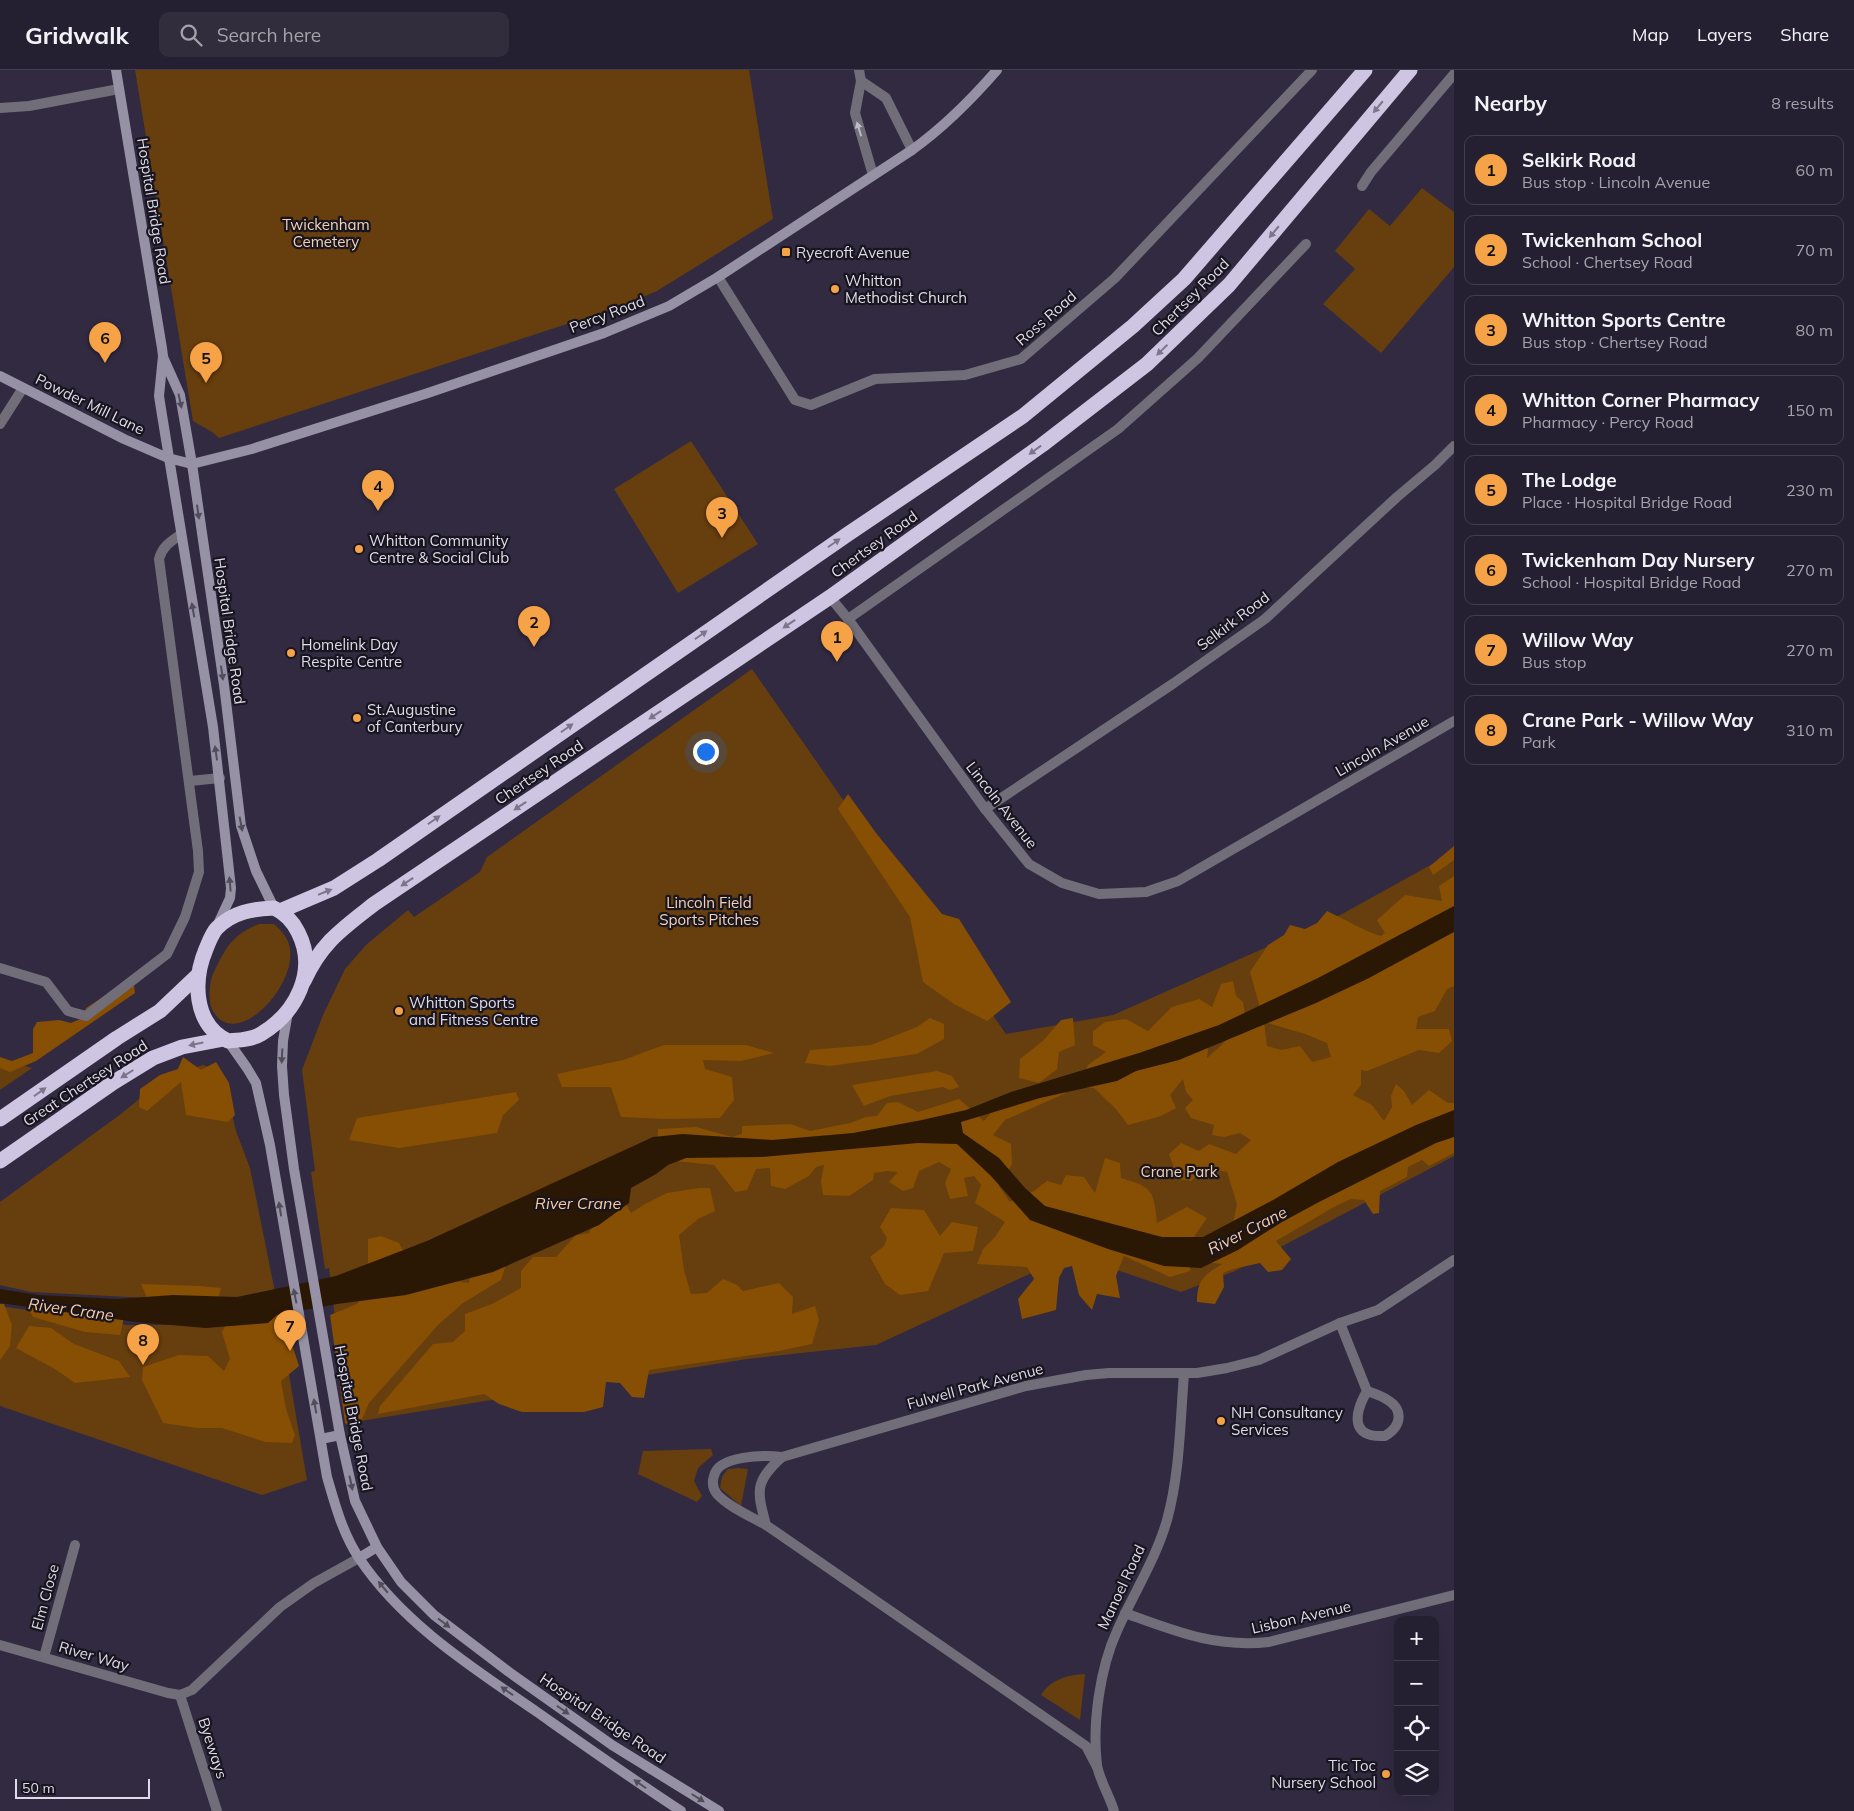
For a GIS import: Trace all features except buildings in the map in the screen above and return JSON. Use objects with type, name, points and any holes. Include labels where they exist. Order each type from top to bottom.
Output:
[{"type":"highway","name":"Chertsey Road","points":[[277,909],[334,888],[378,860],[840,539],[1023,416],[1133,326],[1184,280],[1365,70]]},
{"type":"highway","name":"Chertsey Road","points":[[304,981],[313,962],[337,932],[374,904],[830,597],[1042,445],[1147,364],[1229,285],[1410,70]]},
{"type":"highway","points":[[254,908],[277,909],[297,930],[304,944],[306,963],[304,981],[289,1008],[274,1025],[261,1034],[246,1040],[226,1040],[208,1024],[198,1002],[198,975],[203,956],[216,929],[231,918],[254,908]]},
{"type":"highway","name":"Great Chertsey Road","points":[[0,1119],[117,1038],[160,1012],[198,975]]},
{"type":"highway","name":"Great Chertsey Road","points":[[0,1161],[114,1082],[153,1058],[182,1047],[226,1040]]},
{"type":"main road","name":"Hospital Bridge Road","points":[[116,70],[163,356],[180,395],[192,464],[241,826],[256,871],[277,909]]},
{"type":"main road","name":"Percy Road","points":[[168,458],[192,464],[252,449],[393,405],[604,333],[669,306],[912,150],[937,132],[997,70]]},
{"type":"main road","name":"Hospital Bridge Road","points":[[163,356],[159,396],[220,778],[231,888],[230,898],[216,929]]},
{"type":"main road","name":"Powder Mill Lane","points":[[0,376],[124,439],[168,458]]},
{"type":"main road","points":[[220,778],[235,776]]},
{"type":"main road","name":"Hospital Bridge Road","points":[[289,1008],[283,1041],[283,1079],[294,1170],[340,1435],[355,1501],[377,1548],[401,1582],[434,1615],[509,1672],[612,1745],[719,1811]]},
{"type":"main road","points":[[226,1040],[256,1083],[270,1145],[327,1477],[338,1516],[359,1558],[386,1592],[415,1621],[472,1667],[681,1811]]},
{"type":"main road","points":[[321,1438],[340,1435]]},
{"type":"main road","points":[[359,1558],[377,1548]]},
{"type":"street","points":[[859,70],[861,81],[855,113],[873,175]]},
{"type":"street","name":"Ross Road","points":[[718,276],[795,400],[811,405],[875,379],[965,375],[1021,359],[1115,278],[1312,70]]},
{"type":"street","points":[[1362,186],[1371,172],[1454,74]]},
{"type":"street","points":[[861,81],[886,98],[912,150]]},
{"type":"street","points":[[0,108],[28,106],[119,90]]},
{"type":"street","points":[[848,618],[1118,428],[1198,358],[1306,244]]},
{"type":"street","points":[[0,424],[23,388]]},
{"type":"street","name":"Selkirk Road","points":[[985,809],[1174,683],[1264,619],[1454,446]]},
{"type":"street","points":[[0,968],[46,982],[68,1012],[86,1016],[167,954],[185,917],[198,872],[190,781],[159,559],[161,552],[167,544],[180,535]]},
{"type":"street","name":"Lincoln Avenue","points":[[830,597],[848,618],[985,809],[1029,864],[1062,883],[1099,894],[1146,892],[1178,881],[1454,721]]},
{"type":"street","points":[[190,781],[220,778]]},
{"type":"street","name":"Fulwell Park Avenue","points":[[1097,1766],[1086,1746],[766,1525],[724,1500],[716,1492],[712,1482],[715,1470],[723,1462],[759,1456],[782,1457],[1026,1386],[1086,1375],[1109,1373],[1184,1374],[1227,1368],[1259,1360],[1340,1323],[1378,1310],[1454,1260]]},
{"type":"street","points":[[1340,1323],[1367,1391],[1386,1398],[1397,1410],[1399,1418],[1397,1426],[1385,1436],[1368,1436],[1362,1432],[1358,1421],[1360,1403],[1367,1391]]},
{"type":"street","name":"Manoel Road","points":[[1114,1811],[1097,1766],[1098,1710],[1103,1676],[1109,1649],[1152,1558],[1168,1514],[1176,1482],[1184,1374]]},
{"type":"street","name":"Fulwell Park Avenue","points":[[766,1525],[760,1500],[760,1485],[767,1470],[782,1457]]},
{"type":"street","name":"Elm Close","points":[[44,1657],[74,1545]]},
{"type":"street","points":[[180,1695],[192,1690],[280,1607],[314,1583],[359,1558]]},
{"type":"street","name":"Lisbon Avenue","points":[[1125,1613],[1181,1633],[1218,1642],[1246,1645],[1269,1642],[1454,1595]]},
{"type":"street","name":"River Way","points":[[0,1645],[168,1694],[180,1695]]},
{"type":"street","name":"Byeways","points":[[180,1695],[217,1811]]},
{"type":"green space","name":"Twickenham Cemetery","points":[[135,70],[749,70],[773,219],[657,291],[622,306],[219,438],[193,421]]},
{"type":"green space","points":[[1422,188],[1454,212],[1454,267],[1381,353],[1323,304],[1355,269],[1335,251],[1369,209],[1390,226]]},
{"type":"green space","points":[[691,441],[758,544],[678,593],[614,489]]},
{"type":"green space","points":[[752,669],[1006,1034],[1113,1015],[1342,914],[1454,852],[1454,1156],[1235,1271],[1181,1292],[1079,1257],[1036,1271],[876,1345],[747,1359],[348,1423],[329,1268],[325,1269],[311,1172],[315,1171],[302,1070],[323,1015],[345,969],[366,945],[408,910],[414,917],[480,872],[487,857]]},
{"type":"green space","points":[[848,794],[876,833],[942,914],[959,919],[1011,1002],[987,1021],[954,1004],[923,982],[910,917],[838,809]]},
{"type":"green space","points":[[1454,846],[1454,860],[1433,875],[1429,867]]},
{"type":"green space","name":"Crane Park","points":[[1454,876],[1454,986],[1447,989],[1435,1011],[1418,1017],[1416,1029],[1449,1029],[1452,1041],[1439,1053],[1419,1050],[1367,1071],[1361,1070],[1361,1085],[1353,1095],[1372,1105],[1384,1121],[1392,1107],[1391,1096],[1396,1084],[1404,1091],[1412,1105],[1429,1090],[1448,1103],[1454,1103],[1454,1153],[1429,1166],[1422,1160],[1408,1167],[1407,1177],[1380,1191],[1379,1213],[1373,1214],[1364,1200],[1351,1199],[1276,1241],[1291,1259],[1282,1270],[1268,1272],[1260,1263],[1233,1269],[1223,1273],[1224,1287],[1215,1304],[1197,1302],[1200,1283],[1210,1271],[1222,1264],[1194,1261],[1200,1247],[1211,1232],[1231,1232],[1237,1204],[1227,1172],[1205,1168],[1191,1181],[1178,1179],[1169,1154],[1181,1143],[1199,1151],[1209,1144],[1236,1154],[1251,1140],[1240,1133],[1224,1137],[1212,1135],[1214,1125],[1191,1118],[1185,1108],[1193,1100],[1186,1092],[1183,1079],[1170,1095],[1176,1108],[1161,1116],[1128,1125],[1116,1109],[1094,1088],[1078,1087],[1088,1065],[1106,1052],[1093,1045],[1093,1031],[1105,1022],[1126,1019],[1148,1031],[1172,1007],[1199,999],[1212,1007],[1221,984],[1233,981],[1236,996],[1243,1002],[1245,1014],[1208,1048],[1207,1058],[1239,1029],[1264,1022],[1250,972],[1268,945],[1284,935],[1290,925],[1305,929],[1317,923],[1327,911],[1360,928],[1381,936],[1385,933],[1377,920],[1405,895],[1442,901],[1439,886]],"holes":[[[1264,1022],[1305,1034],[1327,1043],[1331,1057],[1312,1062],[1300,1046],[1281,1050],[1267,1046]]]},
{"type":"green space","points":[[259,924],[274,924],[288,942],[290,949],[289,965],[283,981],[274,997],[262,1010],[248,1020],[234,1024],[222,1021],[212,1009],[210,1001],[212,976],[226,949],[236,937]]},
{"type":"green space","points":[[124,983],[134,985],[135,993],[36,1061],[10,1072],[0,1068],[0,1057],[12,1061],[33,1053],[33,1029],[37,1022],[59,1020],[71,1023],[83,1018],[86,1008]]},
{"type":"green space","points":[[930,1018],[944,1024],[944,1039],[917,1054],[830,1066],[805,1063],[810,1050],[871,1045],[917,1027]]},
{"type":"green space","points":[[1073,1018],[1075,1045],[1059,1052],[1057,1069],[1039,1083],[1019,1078],[1020,1059],[1044,1040],[1061,1020]]},
{"type":"green space","points":[[664,1045],[746,1045],[774,1053],[741,1061],[703,1060],[705,1069],[732,1077],[734,1100],[720,1118],[666,1119],[621,1117],[611,1087],[562,1087],[557,1074],[623,1060]]},
{"type":"green space","points":[[183,1057],[201,1070],[216,1062],[229,1083],[235,1115],[228,1122],[186,1115],[181,1082],[147,1111],[139,1107],[140,1089],[160,1075],[178,1069]]},
{"type":"green space","points":[[0,1059],[32,1068],[0,1090]]},
{"type":"green space","points":[[203,1065],[211,1068],[224,1082],[236,1131],[250,1168],[276,1297],[148,1298],[31,1292],[0,1285],[0,1202],[121,1114],[167,1076]]},
{"type":"green space","points":[[937,1071],[952,1076],[959,1087],[950,1090],[943,1087],[890,1096],[864,1106],[852,1085]]},
{"type":"green space","points":[[1063,1083],[1066,1093],[1005,1120],[993,1135],[1011,1144],[1012,1164],[999,1186],[1010,1202],[1034,1191],[1047,1181],[1061,1185],[1066,1175],[1084,1177],[1095,1193],[1105,1158],[1120,1163],[1121,1178],[1140,1184],[1150,1192],[1155,1204],[1157,1223],[1187,1207],[1207,1218],[1189,1244],[1190,1271],[1170,1277],[1124,1256],[1116,1276],[1120,1298],[1097,1294],[1092,1310],[1079,1295],[1072,1266],[1064,1268],[1059,1278],[1056,1310],[1022,1319],[1018,1299],[1034,1279],[1027,1267],[977,1264],[983,1249],[995,1237],[1005,1222],[975,1203],[981,1185],[974,1176],[964,1178],[968,1196],[950,1199],[945,1183],[951,1169],[939,1162],[919,1171],[913,1188],[903,1191],[889,1182],[898,1172],[887,1171],[874,1173],[873,1180],[849,1196],[823,1195],[821,1181],[824,1165],[816,1167],[809,1176],[785,1189],[771,1186],[770,1168],[756,1169],[747,1190],[735,1192],[714,1165],[656,1159],[658,1129],[696,1127],[732,1137],[742,1134],[742,1126],[791,1124],[810,1131],[877,1116],[887,1103],[898,1102],[918,1112],[959,1099],[984,1121],[994,1109]]},
{"type":"green space","points":[[516,1092],[519,1100],[503,1115],[497,1133],[399,1148],[349,1140],[357,1118]]},
{"type":"green space","points":[[710,1188],[715,1211],[698,1219],[679,1235],[684,1270],[691,1294],[707,1293],[723,1279],[737,1285],[743,1291],[779,1283],[793,1297],[792,1314],[815,1306],[819,1320],[812,1344],[779,1351],[649,1370],[644,1398],[632,1397],[620,1383],[606,1382],[603,1407],[584,1412],[522,1412],[499,1404],[484,1394],[378,1414],[380,1406],[433,1344],[453,1342],[465,1331],[465,1314],[492,1304],[521,1288],[521,1271],[533,1257],[556,1257],[576,1235],[589,1233],[596,1218],[626,1204],[631,1213],[667,1193]]},
{"type":"green space","points":[[891,1208],[924,1210],[940,1236],[952,1222],[978,1227],[973,1251],[944,1253],[928,1291],[900,1295],[885,1284],[870,1257],[884,1246],[887,1238],[880,1227]]},
{"type":"green space","points":[[381,1236],[399,1243],[413,1268],[455,1281],[469,1283],[470,1271],[506,1265],[501,1280],[463,1303],[439,1324],[369,1403],[360,1424],[351,1427],[345,1423],[330,1315],[357,1304],[368,1284],[368,1239]]},
{"type":"green space","points":[[141,1284],[221,1288],[216,1307],[149,1302]]},
{"type":"green space","points":[[0,1304],[4,1304],[12,1325],[10,1346],[0,1360]]},
{"type":"green space","points":[[26,1305],[126,1309],[120,1335],[85,1332],[33,1317]]},
{"type":"green space","points":[[0,1306],[127,1325],[240,1325],[280,1322],[307,1480],[262,1495],[0,1406]]},
{"type":"green space","points":[[234,1308],[282,1314],[299,1366],[281,1381],[286,1409],[295,1435],[292,1443],[265,1442],[222,1428],[197,1428],[163,1423],[142,1380],[143,1367],[179,1355],[208,1356],[224,1371],[230,1359],[222,1332]]},
{"type":"green space","points":[[29,1326],[51,1328],[74,1344],[119,1361],[130,1377],[75,1383],[55,1369],[16,1348]]},
{"type":"green space","points":[[711,1449],[713,1455],[698,1468],[694,1481],[702,1496],[697,1502],[638,1474],[643,1451]]},
{"type":"green space","points":[[728,1469],[748,1469],[741,1506],[720,1488],[722,1477]]},
{"type":"green space","points":[[1085,1674],[1080,1720],[1041,1695],[1050,1685],[1060,1679],[1072,1675]]},
{"type":"water","name":"River Crane","points":[[1454,906],[1454,932],[1369,978],[1316,1003],[1179,1060],[1136,1071],[1117,1081],[1040,1098],[961,1122],[963,1133],[999,1158],[1025,1188],[1045,1206],[1162,1237],[1203,1237],[1273,1200],[1338,1162],[1416,1125],[1454,1110],[1454,1137],[1436,1143],[1319,1202],[1282,1222],[1238,1250],[1201,1268],[1164,1266],[1108,1249],[1030,1220],[991,1176],[957,1144],[918,1143],[761,1157],[686,1158],[668,1165],[631,1188],[629,1203],[599,1225],[493,1272],[406,1295],[337,1304],[277,1315],[268,1323],[206,1328],[136,1322],[0,1303],[0,1289],[38,1295],[118,1299],[173,1295],[237,1297],[336,1276],[427,1241],[653,1137],[683,1134],[772,1140],[853,1133],[966,1110],[1011,1092],[1139,1053],[1219,1025],[1318,978]]},
{"type":"place","name":"Ryecroft Avenue","points":[[786,252]]},
{"type":"place","name":"Whitton Methodist Church","points":[[835,289]]},
{"type":"place","name":"Twickenham Day Nursery","points":[[105,363]]},
{"type":"place","name":"The Lodge","points":[[206,383]]},
{"type":"place","name":"Whitton Corner Pharmacy","points":[[378,511]]},
{"type":"place","name":"Whitton Sports Centre","points":[[722,538]]},
{"type":"place","name":"Whitton Community Centre & Social Club","points":[[359,549]]},
{"type":"place","name":"Twickenham School","points":[[534,647]]},
{"type":"place","name":"Homelink Day Respite Centre","points":[[291,653]]},
{"type":"place","name":"Selkirk Road","points":[[837,662]]},
{"type":"place","name":"St.Augustine of Canterbury","points":[[357,718]]},
{"type":"place","name":"Whitton Sports and Fitness Centre","points":[[399,1011]]},
{"type":"place","name":"Willow Way","points":[[290,1351]]},
{"type":"place","name":"Crane Park - Willow Way","points":[[143,1365]]},
{"type":"place","name":"NH Consultancy Services","points":[[1221,1421]]},
{"type":"place","name":"Tic Toc Nursery School","points":[[1386,1774]]},
{"type":"park label","name":"Lincoln Field Sports Pitches","points":[[709,910]]}]
